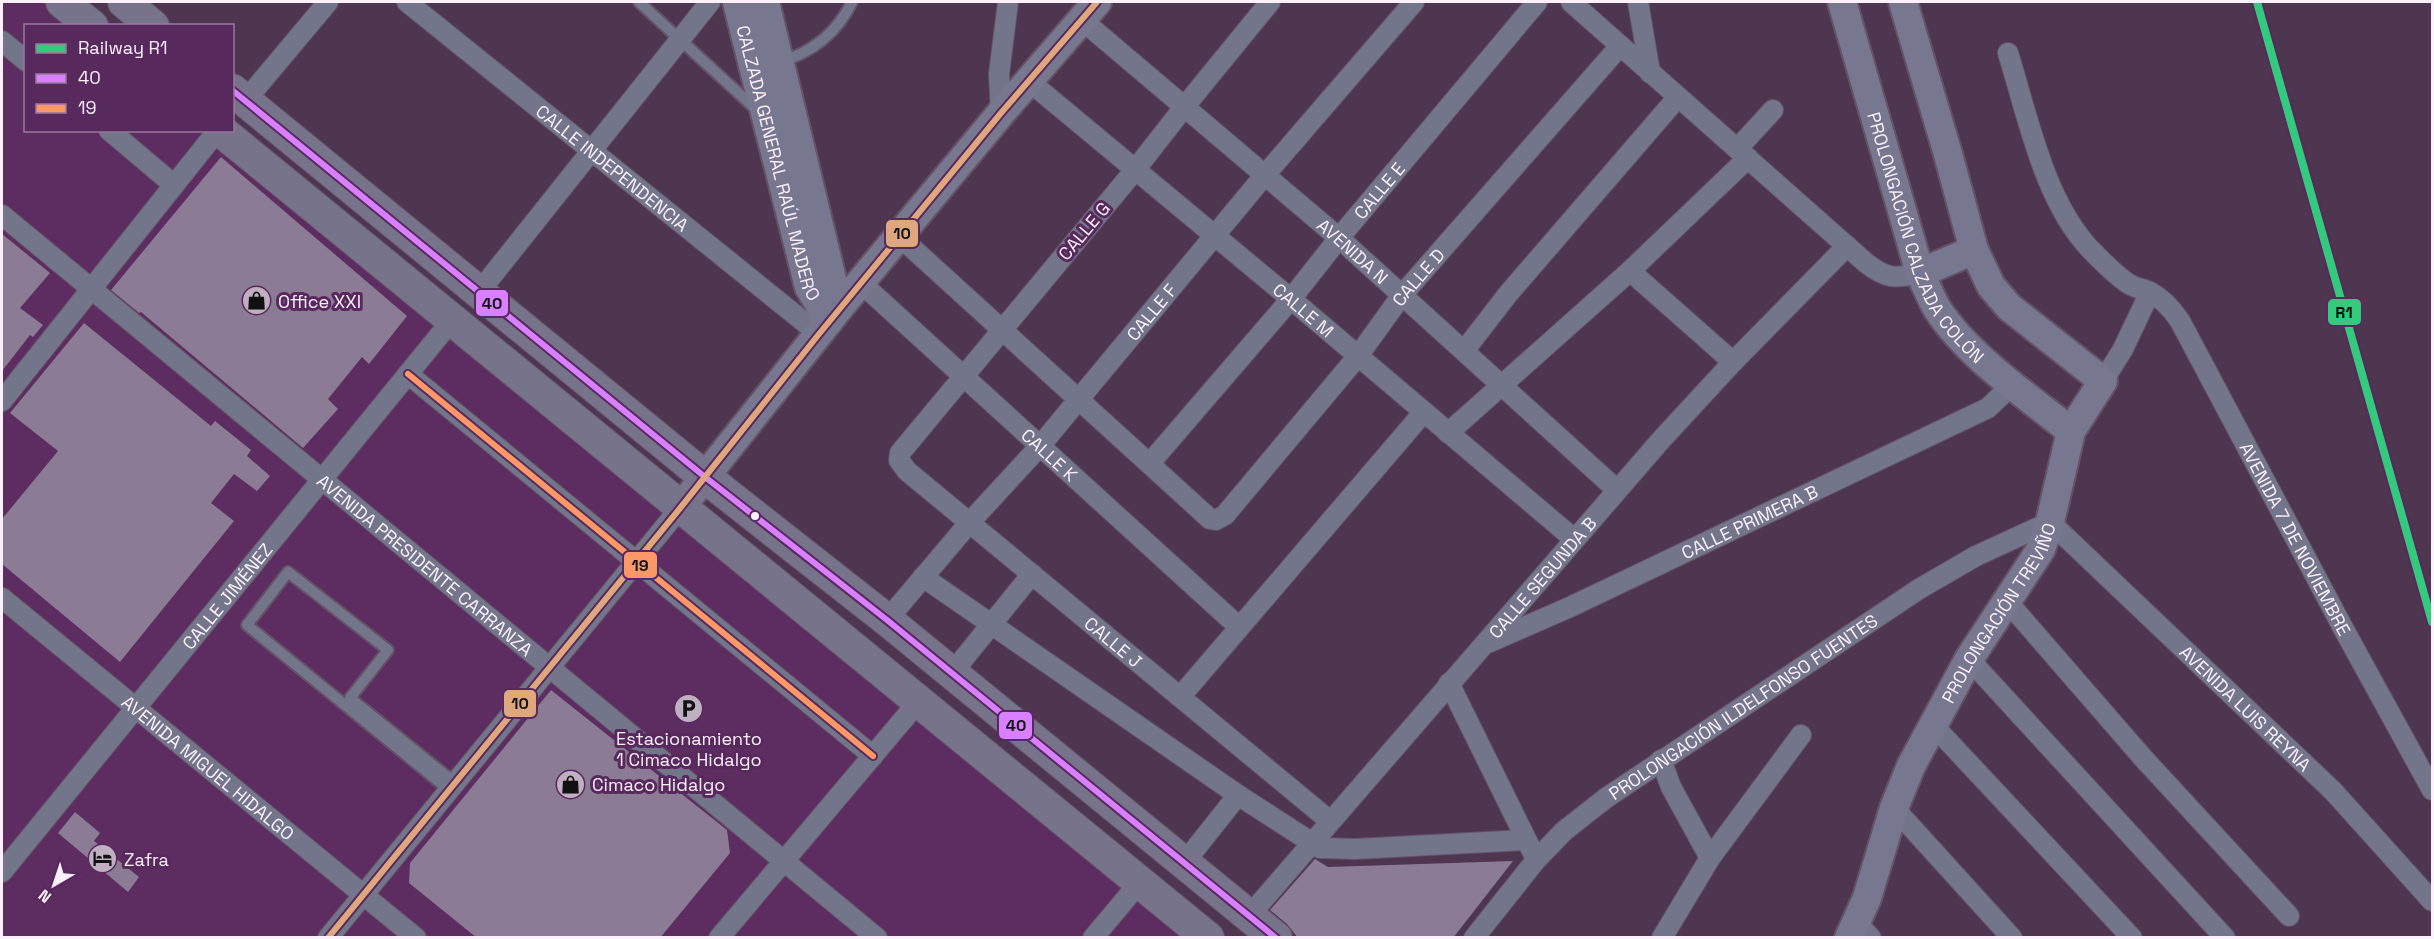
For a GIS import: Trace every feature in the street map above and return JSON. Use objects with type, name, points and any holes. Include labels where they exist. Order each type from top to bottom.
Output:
[{"type":"main road","points":[[62,2],[90,24]]},
{"type":"main road","points":[[124,2],[151,24]]},
{"type":"main road","points":[[239,96],[705,477],[887,620],[1276,938]]},
{"type":"main road","points":[[221,132],[1208,938]]},
{"type":"street","points":[[239,96],[328,2]]},
{"type":"street","name":"CALLE INDEPENDENCIA","points":[[407,2],[592,150],[829,321]]},
{"type":"street","points":[[479,292],[710,2]]},
{"type":"street","name":"CALZADA GENERAL RAÚL MADERO","points":[[737,2],[809,287],[829,321]]},
{"type":"street","name":"CALZADA GENERAL RAÚL MADERO","points":[[765,2],[780,62],[829,321]]},
{"type":"street","points":[[1001,113],[999,74],[1008,2]]},
{"type":"street","name":"CALLE G","points":[[898,460],[900,453],[1135,170],[1270,2]]},
{"type":"street","name":"CALLE F","points":[[887,620],[970,522],[1040,446],[1264,176],[1414,2]]},
{"type":"street","name":"CALLE E","points":[[1150,463],[1291,299],[1339,238],[1537,2]]},
{"type":"street","points":[[1571,2],[1881,275],[1898,278],[1920,273],[1974,250]]},
{"type":"street","points":[[1638,2],[1650,73]]},
{"type":"street","name":"PROLONGACIÓN CALZADA COLÓN","points":[[1842,2],[1920,273],[1938,309],[1955,332],[2013,384],[2071,431]]},
{"type":"street","name":"PROLONGACIÓN CALZADA COLÓN","points":[[1903,2],[1974,250],[1991,286],[2009,308],[2103,381]]},
{"type":"street","points":[[328,938],[681,507],[829,321],[1001,113],[1090,11]]},
{"type":"street","name":"AVENIDA N","points":[[1090,11],[1185,106],[1339,238],[1617,490]]},
{"type":"street","points":[[2,41],[24,59]]},
{"type":"street","name":"CALLE D","points":[[1150,463],[1210,519],[1216,520],[1225,515],[1358,356],[1402,295],[1620,46]]},
{"type":"street","name":"AVENIDA 7 DE NOVIEMBRE","points":[[2008,53],[2056,201],[2068,223],[2091,250],[2129,284],[2150,292],[2171,308],[2180,321],[2342,626],[2433,790]]},
{"type":"street","name":"CALLE M","points":[[1030,82],[1574,539]]},
{"type":"street","points":[[1464,351],[1508,294],[1678,97]]},
{"type":"street","points":[[1448,434],[1629,271],[1743,153],[1773,110]]},
{"type":"street","points":[[111,132],[174,185]]},
{"type":"street","points":[[2,401],[217,132]]},
{"type":"street","name":"AVENIDA PRESIDENTE CARRANZA","points":[[2,215],[877,938]]},
{"type":"street","points":[[900,237],[1150,463]]},
{"type":"street","name":"CALLE SEGUNDA B","points":[[1249,916],[1617,490],[1733,362],[1846,246]]},
{"type":"street","points":[[1629,271],[1733,362]]},
{"type":"street","name":"CALLE K","points":[[861,283],[1239,627]]},
{"type":"street","name":"PROLONGACIÓN TREVIÑO","points":[[1859,933],[1894,808],[1911,766],[1969,659],[2041,549],[2050,522],[2071,431],[2123,349],[2150,292]]},
{"type":"street","name":"CALLE JIMÉNEZ","points":[[2,872],[452,320]]},
{"type":"street","points":[[408,374],[873,756]]},
{"type":"street","name":"CALLE PRIMERA B","points":[[1480,648],[1988,408],[2013,384]]},
{"type":"street","points":[[1180,697],[1423,413]]},
{"type":"street","name":"CALLE J","points":[[898,460],[900,465],[1330,821]]},
{"type":"street","name":"PROLONGACIÓN ILDELFONSO FUENTES","points":[[1474,938],[1536,860],[1564,831],[1606,798],[1919,589],[1976,556],[2050,522]]},
{"type":"street","name":"AVENIDA LUIS REYNA","points":[[2050,522],[2333,791],[2433,901]]},
{"type":"street","points":[[952,673],[1032,574]]},
{"type":"street","points":[[924,577],[1238,795],[1320,848],[1356,849],[1526,840]]},
{"type":"street","name":"AVENIDA MIGUEL HIDALGO","points":[[2,598],[416,938]]},
{"type":"street","points":[[2006,600],[2144,759],[2289,916]]},
{"type":"street","points":[[1969,659],[2225,938]]},
{"type":"street","points":[[1449,683],[1536,860]]},
{"type":"street","points":[[719,938],[919,701]]},
{"type":"street","points":[[1932,724],[2132,938]]},
{"type":"street","points":[[1662,938],[1710,858],[1801,735]]},
{"type":"street","points":[[1661,760],[1671,787],[1710,858]]},
{"type":"street","points":[[1184,863],[1238,795]]},
{"type":"street","points":[[1894,808],[2012,938]]},
{"type":"street","points":[[1093,938],[1140,882]]},
{"type":"lane","points":[[639,2],[767,120]]},
{"type":"lane","points":[[780,62],[799,56],[817,46],[833,31],[852,2]]},
{"type":"lane","points":[[288,572],[388,650],[350,698],[452,786],[247,625],[288,572]]},
{"type":"shaded area","points":[[2,2],[88,2],[116,24],[24,24],[24,132],[234,132],[234,121],[1223,937],[2,938]]},
{"type":"building","name":"Office XXI","points":[[221,157],[407,316],[369,364],[362,357],[328,399],[338,409],[303,448],[141,312],[139,313],[111,290]]},
{"type":"building","points":[[2,234],[50,273],[20,308],[43,325],[33,337],[30,335],[2,371]]},
{"type":"building","points":[[84,323],[211,426],[215,421],[251,450],[247,456],[270,476],[257,491],[234,474],[211,503],[234,521],[120,662],[2,564],[2,519],[58,451],[10,413]]},
{"type":"building","name":"Cimaco Hidalgo","points":[[551,690],[727,830],[730,853],[660,938],[477,938],[409,883],[410,863]]},
{"type":"building","name":"Zafra","points":[[75,812],[100,833],[94,841],[139,877],[128,892],[58,833]]},
{"type":"building","points":[[1315,859],[1328,867],[1513,861],[1453,938],[1298,938],[1287,924],[1270,910]]},
{"type":"rail line","name":"R1","points":[[2257,2],[2432,622]]},
{"type":"transit line","name":"10","points":[[328,938],[681,507],[819,334],[1001,113],[1097,2]]},
{"type":"transit line","name":"40","points":[[234,92],[705,477],[887,620],[1276,938]]},
{"type":"transit line","name":"19","points":[[408,374],[873,756]]},
{"type":"place","name":"Office XXI","points":[[257,301]]},
{"type":"place","name":"Estacionamiento 1 Cimaco Hidalgo","points":[[689,709]]},
{"type":"place","name":"Cimaco Hidalgo","points":[[571,784]]},
{"type":"place","name":"Zafra","points":[[103,859]]}]
